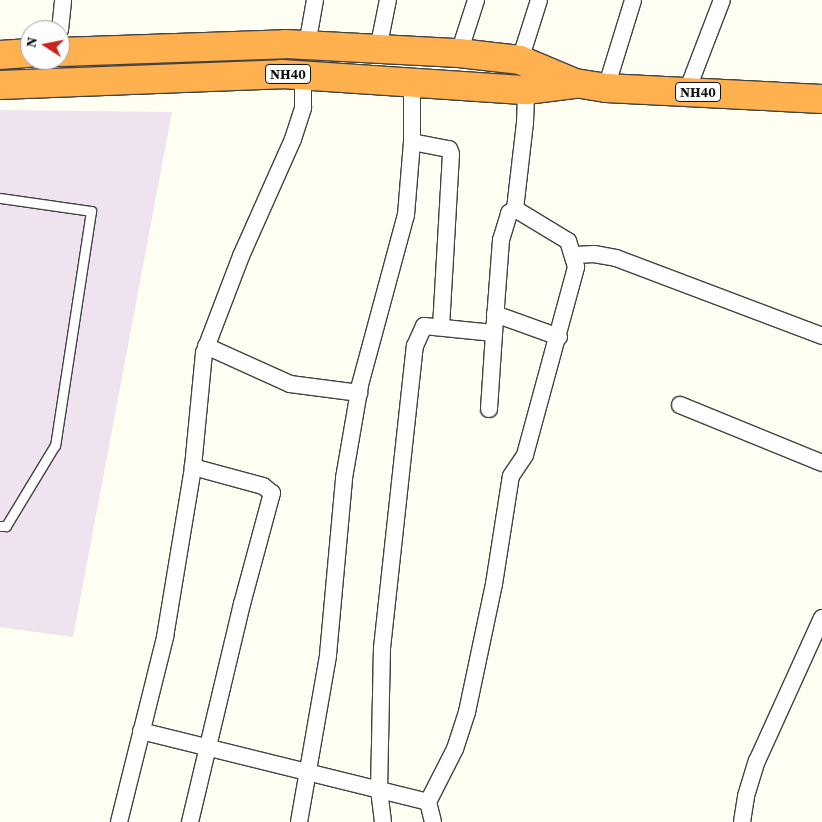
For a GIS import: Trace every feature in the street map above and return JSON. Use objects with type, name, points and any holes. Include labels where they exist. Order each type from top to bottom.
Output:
[{"type":"highway","name":"NH40","points":[[70,52],[315,46],[459,53],[520,60],[575,83],[606,88],[822,99]]},
{"type":"highway","points":[[312,76],[315,46]]},
{"type":"highway","points":[[0,55],[20,54]]},
{"type":"highway","name":"NH40","points":[[0,85],[142,78],[312,76],[412,81],[526,90],[575,83]]},
{"type":"street","points":[[61,20],[63,0]]},
{"type":"street","points":[[315,0],[315,46]]},
{"type":"street","points":[[378,49],[388,0]]},
{"type":"street","points":[[459,53],[476,0]]},
{"type":"street","points":[[520,60],[539,0]]},
{"type":"street","points":[[606,88],[633,0]]},
{"type":"street","points":[[687,91],[722,0]]},
{"type":"street","points":[[119,822],[165,637],[193,467],[206,346],[241,256],[293,139],[312,76]]},
{"type":"street","points":[[299,822],[328,655],[344,478],[359,393],[406,215],[412,142],[412,81]]},
{"type":"street","points":[[489,409],[501,240],[509,213],[515,209],[525,123],[526,90]]},
{"type":"street","points":[[412,142],[448,148],[451,154],[441,328]]},
{"type":"street","points":[[432,822],[428,802],[455,749],[467,712],[494,584],[511,476],[524,454],[559,337],[576,267],[575,255],[568,241],[515,209]]},
{"type":"street","points":[[575,255],[594,254],[616,258],[822,336]]},
{"type":"street","points":[[495,314],[559,337]]},
{"type":"street","points":[[383,822],[379,791],[382,648],[415,346],[424,326],[494,333]]},
{"type":"street","points":[[206,346],[290,384],[359,393]]},
{"type":"street","points":[[680,405],[822,463]]},
{"type":"street","points":[[190,822],[272,493],[263,486],[193,467]]},
{"type":"street","points":[[742,822],[746,796],[757,761],[822,618]]},
{"type":"street","points":[[141,731],[308,774],[428,802]]},
{"type":"lane","points":[[0,198],[91,210],[55,445],[6,526],[0,526]]},
{"type":"shaded area","points":[[0,110],[172,112],[73,637],[0,627]]}]
